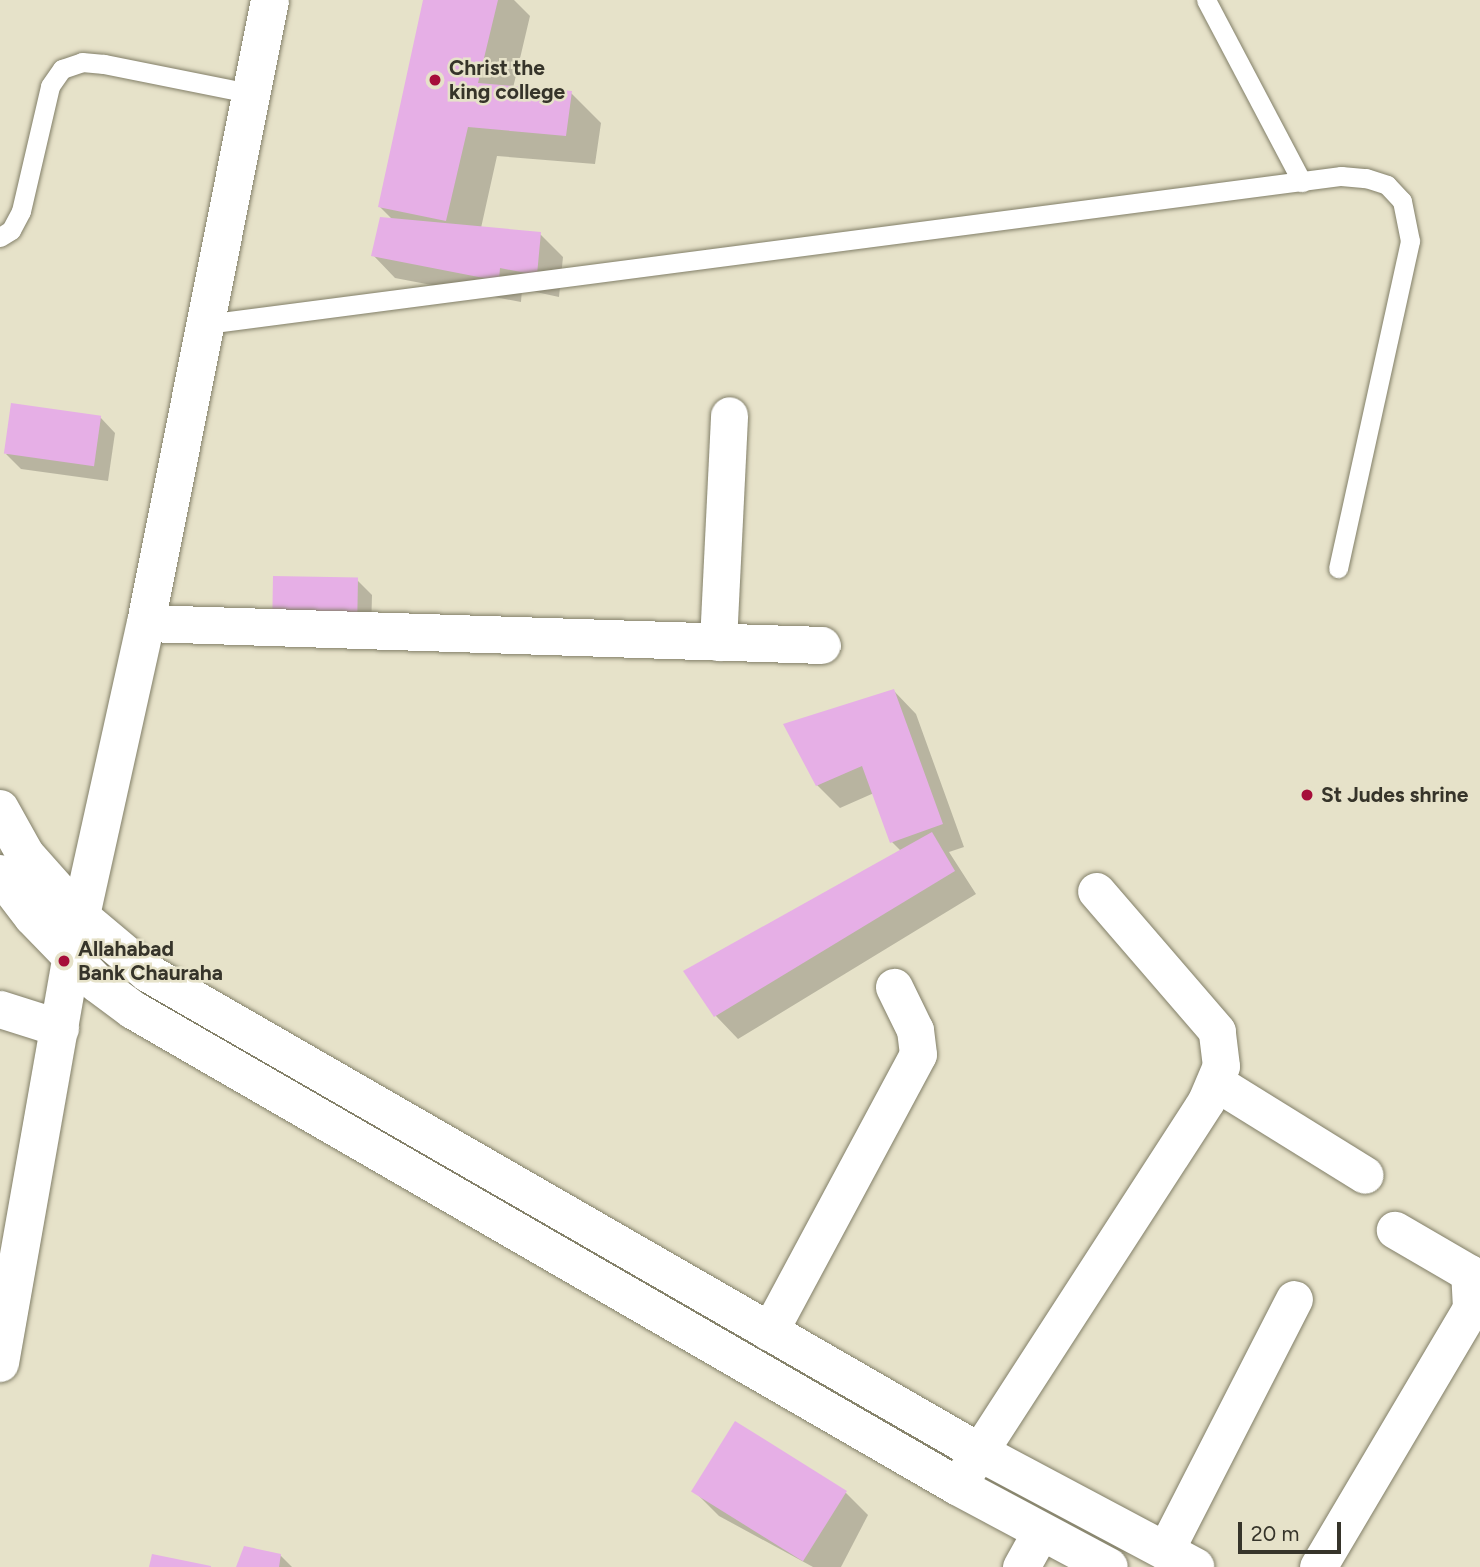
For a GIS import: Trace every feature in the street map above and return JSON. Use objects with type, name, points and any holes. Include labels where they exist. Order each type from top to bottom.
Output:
[{"type":"street","points":[[0,1363],[72,956],[146,623],[271,0]]},
{"type":"street","points":[[718,642],[729,415]]},
{"type":"street","points":[[146,623],[822,645]]},
{"type":"street","points":[[0,809],[25,854],[80,916],[149,972],[237,1027],[979,1452],[1180,1559],[1294,1299]]},
{"type":"street","points":[[0,874],[10,891],[98,984],[133,1010],[957,1486],[1109,1567]]},
{"type":"street","points":[[957,1486],[1215,1082],[1223,1053],[1217,1031],[1096,891]]},
{"type":"street","points":[[769,1332],[918,1054],[915,1030],[894,987]]},
{"type":"street","points":[[0,1009],[60,1028]]},
{"type":"street","points":[[1215,1082],[1365,1175]]},
{"type":"street","points":[[1318,1567],[1471,1308],[1469,1273],[1395,1230]]},
{"type":"street","points":[[1021,1567],[1041,1531]]},
{"type":"lane","points":[[1206,0],[1302,182]]},
{"type":"lane","points":[[0,237],[11,230],[21,212],[50,86],[62,69],[82,62],[104,64],[254,94]]},
{"type":"lane","points":[[206,324],[1340,176],[1366,178],[1387,185],[1402,201],[1410,241],[1338,568]]},
{"type":"building","points":[[423,0],[498,0],[478,83],[572,91],[566,136],[468,127],[446,221],[378,207]]},
{"type":"building","points":[[380,217],[541,232],[537,275],[500,268],[499,281],[371,256]]},
{"type":"building","points":[[11,403],[101,416],[94,466],[4,454]]},
{"type":"building","points":[[273,576],[358,577],[357,615],[272,614]]},
{"type":"building","points":[[894,689],[943,824],[890,843],[862,766],[816,786],[783,724]]},
{"type":"building","points":[[932,832],[955,871],[714,1017],[683,971]]},
{"type":"building","points":[[735,1421],[847,1491],[803,1561],[691,1491]]},
{"type":"building","points":[[244,1546],[281,1554],[279,1567],[236,1567]]},
{"type":"building","points":[[152,1554],[211,1566],[211,1567],[149,1567]]},
{"type":"place","name":"Christ the king college","points":[[435,80]]},
{"type":"place","name":"St Judes shrine","points":[[1307,795]]},
{"type":"place","name":"Allahabad Bank Chauraha","points":[[64,961]]}]
